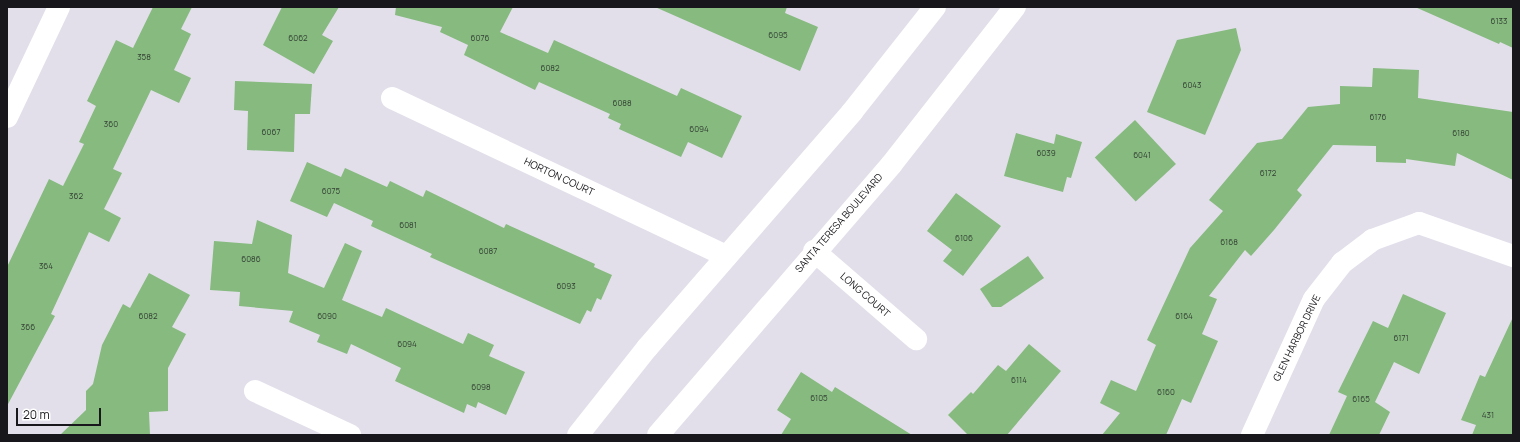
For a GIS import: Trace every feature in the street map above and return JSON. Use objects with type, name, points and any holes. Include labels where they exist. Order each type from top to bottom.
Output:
[{"type":"street","points":[[7,117],[59,7]]},
{"type":"street","points":[[578,435],[647,348],[852,112],[935,7]]},
{"type":"street","name":"SANTA TERESA BOULEVARD","points":[[658,435],[814,251],[900,153],[1015,7]]},
{"type":"street","name":"HORTON COURT","points":[[392,98],[727,256]]},
{"type":"street","name":"GLEN HARBOR DRIVE","points":[[1252,435],[1314,299],[1342,263],[1372,240],[1419,223],[1496,248],[1513,256]]},
{"type":"street","name":"LONG COURT","points":[[814,251],[916,340]]},
{"type":"street","points":[[255,391],[350,435]]},
{"type":"building","points":[[153,7],[192,7],[181,29],[191,34],[174,70],[191,78],[179,103],[151,90],[113,169],[122,173],[104,209],[121,218],[109,242],[89,232],[51,314],[55,316],[7,406],[7,267],[49,179],[63,186],[84,144],[79,142],[96,106],[87,101],[116,40],[133,48]]},
{"type":"building","points":[[282,7],[339,7],[322,35],[333,41],[314,74],[263,45]]},
{"type":"building","points":[[396,7],[513,7],[500,32],[548,53],[554,40],[677,96],[681,88],[742,116],[722,158],[688,142],[681,157],[619,129],[621,124],[608,118],[610,114],[539,82],[535,90],[464,55],[468,45],[440,32],[442,27],[395,15]]},
{"type":"building","points":[[655,7],[787,7],[785,13],[818,27],[800,71]]},
{"type":"building","points":[[1415,7],[1513,7],[1513,48],[1500,42],[1499,44]]},
{"type":"building","points":[[1236,28],[1241,50],[1205,135],[1147,112],[1177,40]]},
{"type":"building","points":[[1373,68],[1419,70],[1418,98],[1513,112],[1513,180],[1457,153],[1455,166],[1406,159],[1406,163],[1376,162],[1376,146],[1333,145],[1297,190],[1302,195],[1274,230],[1251,256],[1245,250],[1209,296],[1217,299],[1202,334],[1218,341],[1191,403],[1182,399],[1166,435],[1102,435],[1120,413],[1100,403],[1111,380],[1136,391],[1156,345],[1147,340],[1190,248],[1223,211],[1209,200],[1257,143],[1282,139],[1308,107],[1340,104],[1340,86],[1372,87]]},
{"type":"building","points":[[235,81],[312,84],[310,114],[295,114],[294,152],[247,150],[248,111],[234,110]]},
{"type":"building","points":[[1135,120],[1176,164],[1136,201],[1095,158]]},
{"type":"building","points":[[1016,133],[1054,144],[1056,134],[1082,142],[1071,178],[1067,177],[1063,192],[1004,176]]},
{"type":"building","points":[[307,162],[341,177],[345,168],[387,187],[390,181],[423,197],[426,190],[504,228],[506,224],[595,264],[594,267],[612,275],[601,300],[597,298],[591,312],[587,310],[580,324],[430,257],[432,254],[371,226],[373,221],[334,203],[327,217],[290,201]]},
{"type":"building","points":[[956,193],[1001,226],[963,276],[943,261],[952,250],[927,231]]},
{"type":"building","points":[[257,220],[292,235],[288,273],[324,288],[345,243],[362,251],[342,300],[382,317],[386,308],[463,344],[468,333],[494,345],[489,356],[525,372],[506,415],[478,402],[476,408],[467,404],[464,413],[395,381],[401,368],[351,344],[347,354],[317,342],[320,335],[289,322],[293,311],[239,306],[240,292],[210,290],[214,241],[252,244]]},
{"type":"building","points":[[1028,256],[1044,278],[1001,307],[992,307],[980,289]]},
{"type":"building","points":[[149,273],[190,295],[172,327],[186,334],[168,368],[168,411],[149,412],[150,435],[60,435],[86,410],[86,391],[93,384],[102,345],[123,304],[130,308]]},
{"type":"building","points":[[1403,294],[1446,313],[1419,374],[1394,362],[1375,402],[1390,412],[1379,435],[1329,435],[1347,396],[1338,392],[1373,321],[1388,328]]},
{"type":"building","points":[[1513,317],[1513,435],[1472,435],[1476,425],[1461,420],[1480,375],[1485,377]]},
{"type":"building","points":[[1029,344],[1061,371],[1007,435],[968,435],[948,415],[971,392],[973,394],[998,365],[1006,371]]},
{"type":"building","points":[[801,372],[832,392],[835,387],[912,435],[781,435],[791,419],[777,410]]}]
